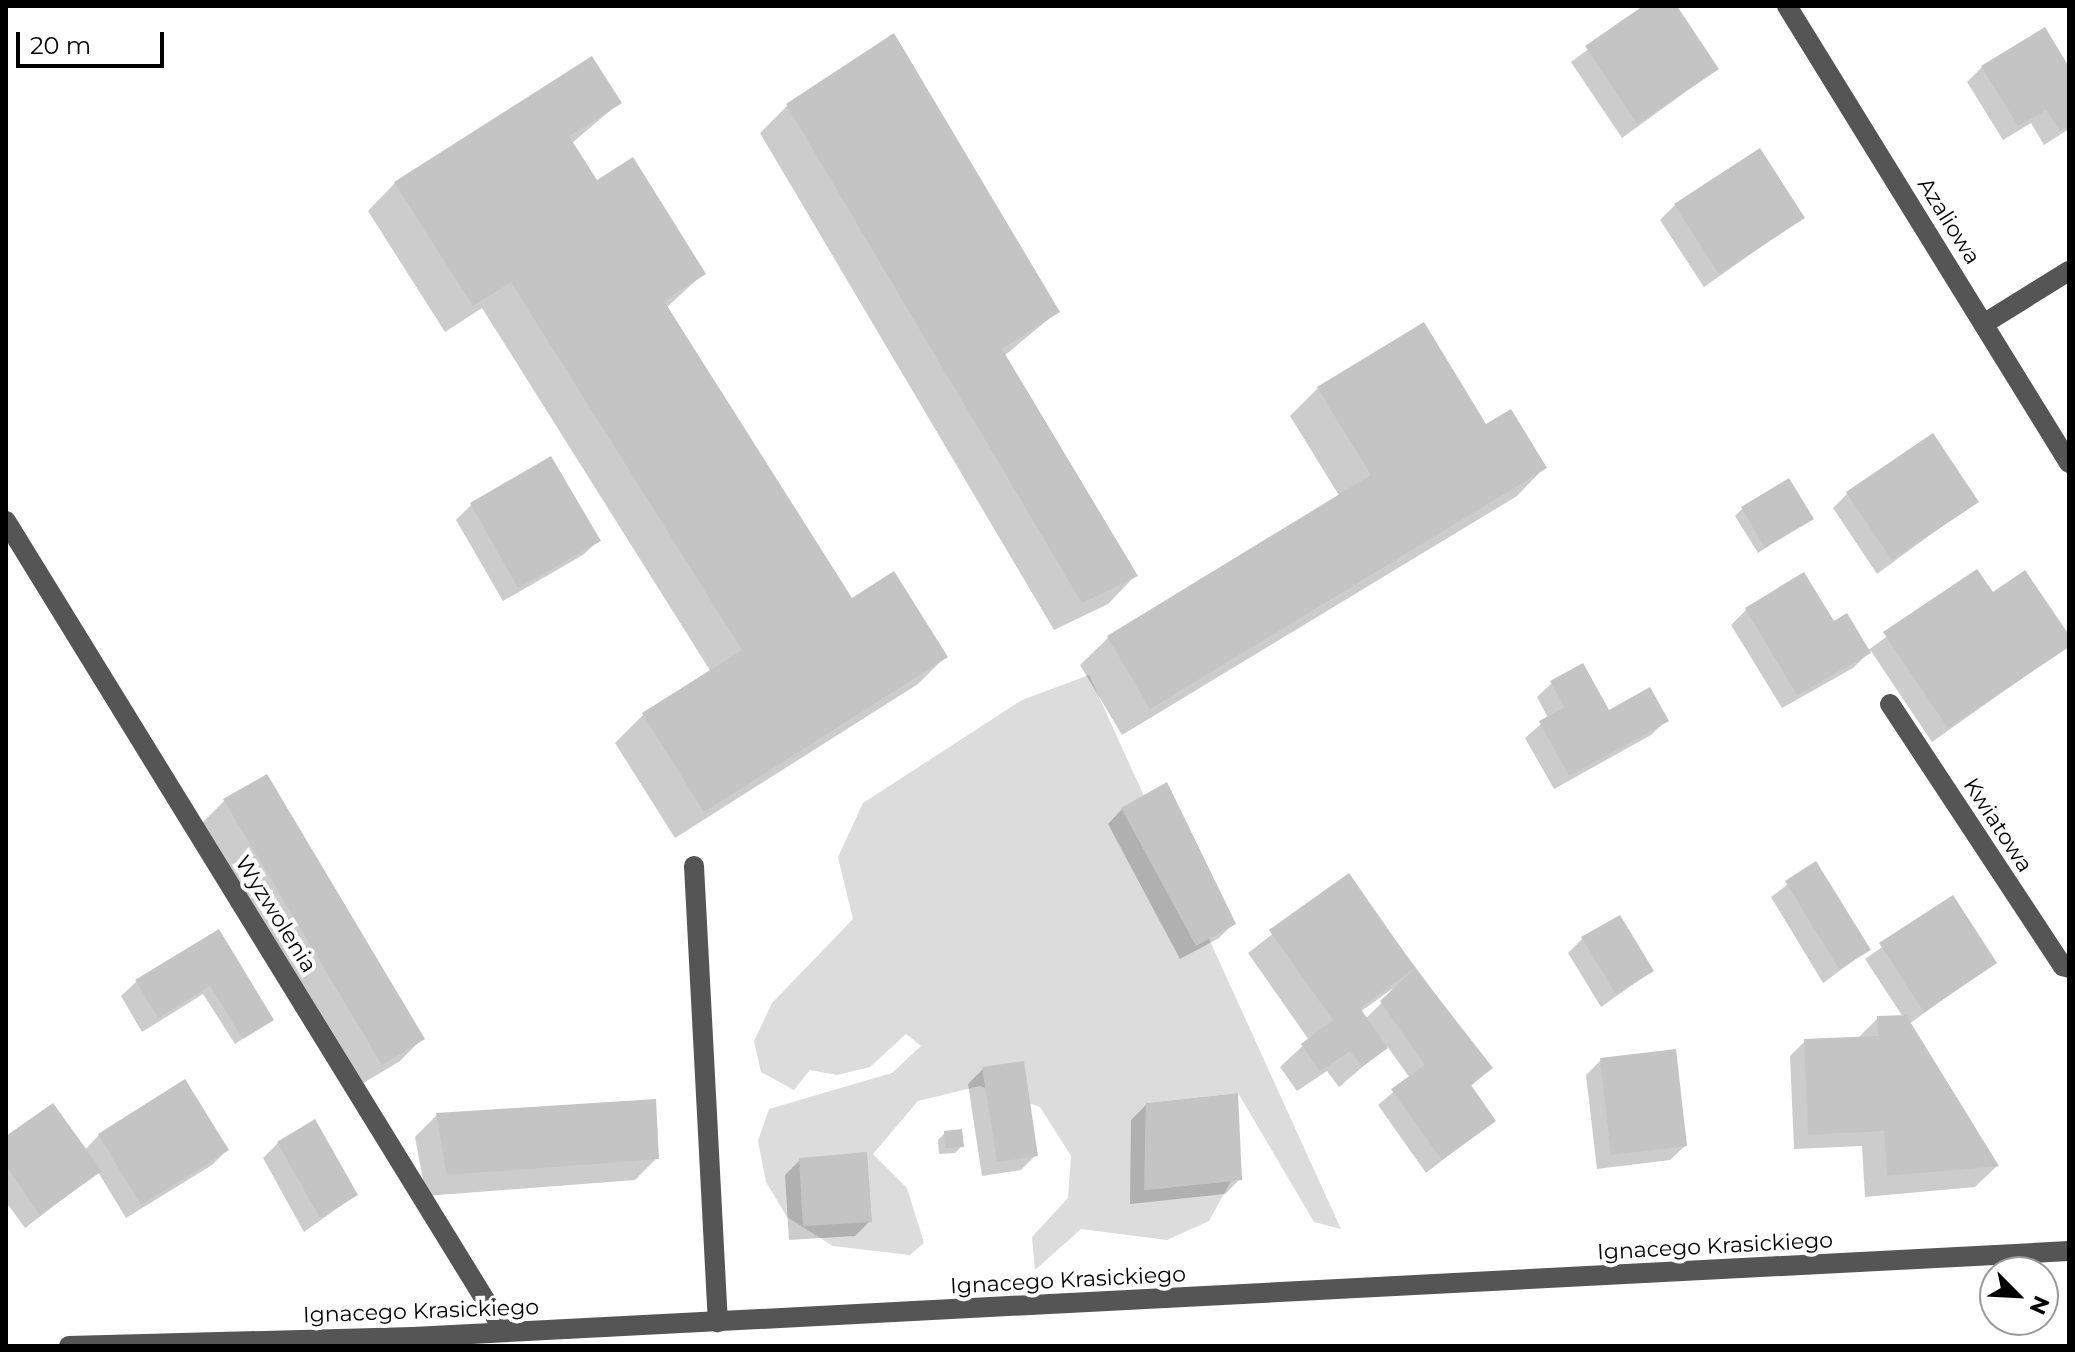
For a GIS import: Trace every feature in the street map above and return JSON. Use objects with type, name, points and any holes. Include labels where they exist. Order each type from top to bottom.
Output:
[{"type":"street","name":"Azaliowa","points":[[1787,6],[2069,463]]},
{"type":"street","points":[[1985,323],[2069,271]]},
{"type":"street","name":"Wyzwolenia","points":[[6,521],[505,1332]]},
{"type":"street","name":"Kwiatowa","points":[[1890,704],[2063,966],[2069,968]]},
{"type":"street","points":[[694,866],[718,1322]]},
{"type":"street","name":"Ignacego Krasickiego","points":[[69,1346],[505,1332],[531,1339],[718,1322],[2069,1251]]},
{"type":"shaded area","points":[[1089,675],[1341,1229],[1314,1222],[1238,1093],[1146,1103],[1145,1190],[1231,1181],[1209,1221],[1167,1240],[1081,1229],[1035,1270],[1032,1237],[1068,1198],[1071,1156],[1040,1107],[980,1086],[918,1101],[873,1154],[907,1188],[924,1243],[910,1255],[833,1246],[787,1217],[766,1182],[758,1141],[769,1109],[892,1073],[921,1046],[906,1034],[870,1067],[837,1075],[810,1070],[794,1090],[761,1072],[754,1041],[772,1003],[853,919],[838,857],[863,803],[1022,700]]},
{"type":"building","points":[[1643,6],[1677,6],[1719,69],[1637,124],[1585,46]]},
{"type":"building","points":[[2045,27],[2069,67],[2069,126],[2060,131],[2046,110],[2018,126],[1981,66]]},
{"type":"building","points":[[894,33],[1060,312],[1002,349],[1138,576],[1082,603],[786,104]]},
{"type":"building","points":[[592,56],[622,103],[569,136],[597,180],[633,157],[706,274],[664,301],[852,598],[894,571],[948,657],[704,812],[642,713],[742,650],[511,282],[473,306],[394,182]]},
{"type":"building","points":[[1760,148],[1805,218],[1719,274],[1674,204]]},
{"type":"building","points":[[1424,322],[1486,424],[1511,409],[1547,468],[1150,709],[1107,636],[1371,475],[1317,387]]},
{"type":"building","points":[[1933,433],[1979,502],[1892,560],[1846,492]]},
{"type":"building","points":[[551,456],[601,541],[518,588],[470,503]]},
{"type":"building","points":[[1789,478],[1814,519],[1765,548],[1741,507]]},
{"type":"building","points":[[1977,569],[1993,592],[2025,570],[2069,635],[2069,647],[1948,728],[1883,632]]},
{"type":"building","points":[[1804,572],[1834,621],[1847,613],[1871,653],[1797,695],[1745,608]]},
{"type":"building","points":[[1583,663],[1609,710],[1650,687],[1669,721],[1569,776],[1539,721],[1565,707],[1550,681]]},
{"type":"building","points":[[267,774],[425,1039],[382,1065],[223,799]]},
{"type":"building","points":[[1167,782],[1236,924],[1196,946],[1121,808]]},
{"type":"building","points":[[1816,861],[1871,950],[1839,969],[1785,881]]},
{"type":"building","points":[[1349,873],[1415,968],[1360,1008],[1388,1048],[1362,1067],[1350,1051],[1320,1071],[1301,1044],[1333,1020],[1269,930]]},
{"type":"building","points":[[1953,895],[1997,963],[1924,1012],[1879,943]]},
{"type":"building","points":[[1620,915],[1654,971],[1616,994],[1581,937]]},
{"type":"building","points":[[219,929],[274,1020],[243,1039],[210,986],[158,1018],[135,980]]},
{"type":"building","points":[[1415,968],[1493,1068],[1471,1085],[1496,1121],[1442,1160],[1391,1089],[1425,1065],[1380,1001]]},
{"type":"building","points":[[1906,1015],[1999,1166],[1887,1176],[1884,1131],[1808,1135],[1804,1039],[1878,1036],[1877,1016]]},
{"type":"building","points":[[1676,1049],[1687,1146],[1611,1155],[1600,1058]]},
{"type":"building","points":[[1024,1061],[1038,1156],[997,1162],[982,1067]]},
{"type":"building","points":[[185,1079],[229,1150],[141,1205],[98,1134]]},
{"type":"building","points":[[1238,1093],[1242,1180],[1144,1190],[1146,1103]]},
{"type":"building","points":[[656,1099],[659,1159],[447,1175],[436,1113]]},
{"type":"building","points":[[53,1103],[102,1171],[40,1215],[6,1166],[6,1136]]},
{"type":"building","points":[[315,1119],[358,1195],[320,1218],[277,1142]]},
{"type":"building","points":[[962,1129],[964,1147],[945,1148],[944,1131]]},
{"type":"building","points":[[867,1152],[872,1222],[803,1226],[799,1158]]}]
